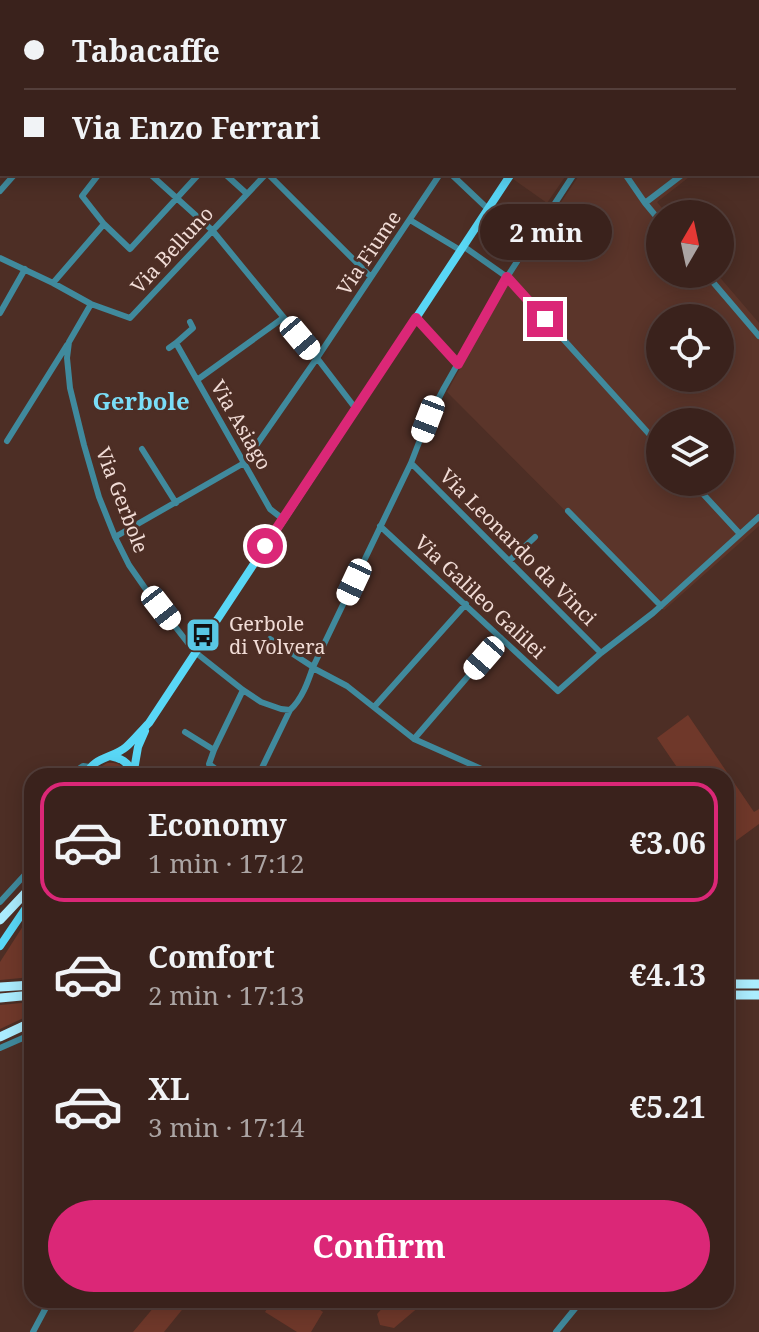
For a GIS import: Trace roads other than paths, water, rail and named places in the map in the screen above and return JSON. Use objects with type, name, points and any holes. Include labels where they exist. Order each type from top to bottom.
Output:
[{"type":"highway","points":[[0,920],[24,894]]},
{"type":"highway","points":[[734,984],[759,984]]},
{"type":"highway","points":[[0,987],[24,986]]},
{"type":"highway","points":[[734,995],[759,995]]},
{"type":"highway","points":[[0,998],[24,996]]},
{"type":"highway","points":[[0,1037],[24,1026]]},
{"type":"main road","points":[[134,768],[138,747],[149,723],[510,176]]},
{"type":"main road","points":[[90,768],[95,761],[128,746],[149,723]]},
{"type":"main road","points":[[110,756],[122,759],[131,768]]},
{"type":"main road","points":[[0,946],[24,911]]},
{"type":"street","points":[[0,191],[13,176]]},
{"type":"street","points":[[97,176],[82,196],[104,224],[130,249],[197,176]]},
{"type":"street","points":[[152,176],[212,230],[356,409]]},
{"type":"street","points":[[227,176],[246,193]]},
{"type":"street","name":"Via Belluno","points":[[91,304],[130,318],[265,176]]},
{"type":"street","points":[[269,176],[371,277]]},
{"type":"street","name":"Via Fiume","points":[[115,537],[244,463],[439,176]]},
{"type":"street","points":[[453,176],[488,209]]},
{"type":"street","points":[[262,768],[290,710],[296,704],[411,463],[428,419],[507,277],[573,176]]},
{"type":"street","points":[[626,176],[645,203],[680,176]]},
{"type":"street","points":[[410,220],[507,277],[646,431]]},
{"type":"street","points":[[53,283],[104,224]]},
{"type":"street","points":[[0,258],[91,304],[7,441]]},
{"type":"street","points":[[0,313],[25,269]]},
{"type":"street","points":[[718,288],[759,336]]},
{"type":"street","points":[[197,380],[283,318]]},
{"type":"street","points":[[416,318],[458,364]]},
{"type":"street","points":[[169,348],[193,328],[190,322]]},
{"type":"street","name":"Via Gerbole","points":[[69,342],[70,388],[84,445],[99,497],[129,565],[195,652],[261,702],[290,710]]},
{"type":"street","name":"Via Asiago","points":[[176,343],[270,509],[283,519]]},
{"type":"street","points":[[142,449],[176,503]]},
{"type":"street","name":"Via Leonardo da Vinci","points":[[411,463],[601,653]]},
{"type":"street","points":[[705,496],[740,534]]},
{"type":"street","points":[[568,511],[661,606]]},
{"type":"street","points":[[601,653],[661,606],[759,517]]},
{"type":"street","name":"Via Galileo Galilei","points":[[380,526],[558,691],[601,653]]},
{"type":"street","points":[[509,561],[535,537]]},
{"type":"street","points":[[374,707],[466,604]]},
{"type":"street","points":[[414,739],[501,638]]},
{"type":"street","points":[[270,639],[347,686],[425,746],[479,768]]},
{"type":"street","points":[[214,768],[209,764],[214,750],[243,690]]},
{"type":"street","points":[[185,732],[214,750]]},
{"type":"street","points":[[0,902],[24,876]]},
{"type":"street","points":[[0,1048],[24,1038]]},
{"type":"street","points":[[33,1332],[46,1308]]},
{"type":"street","points":[[556,1332],[576,1308]]},
{"type":"place","name":"Gerbole di Volvera","points":[[203,635]]},
{"type":"district","name":"Gerbole","points":[[141,402]]}]
